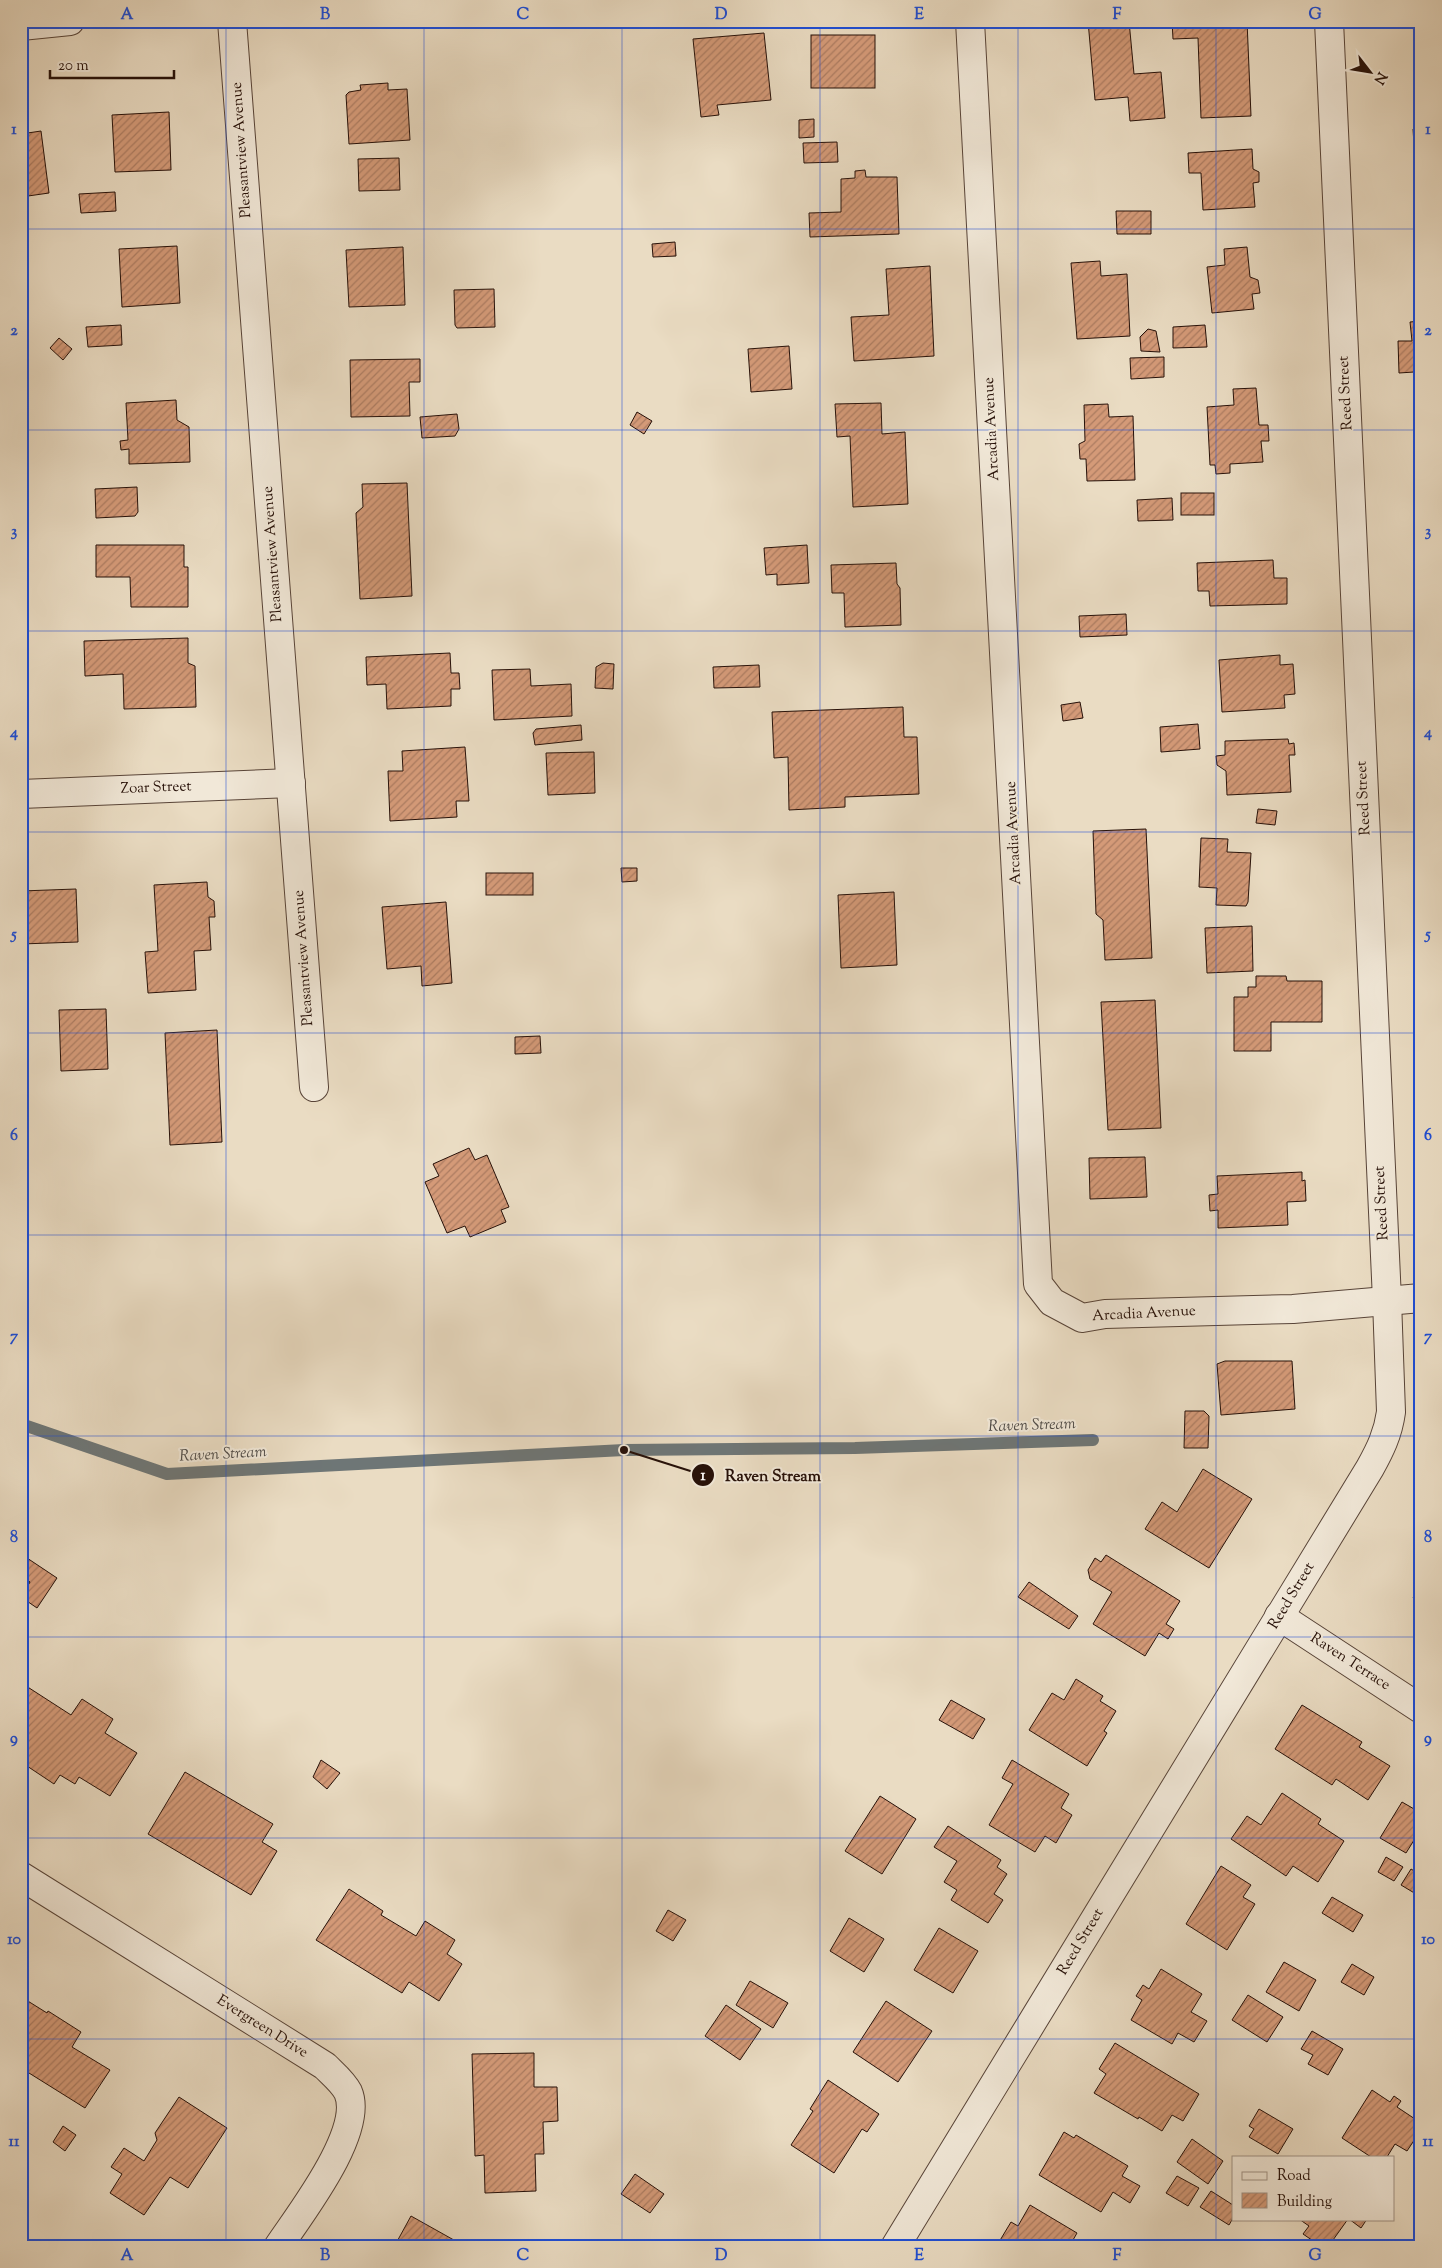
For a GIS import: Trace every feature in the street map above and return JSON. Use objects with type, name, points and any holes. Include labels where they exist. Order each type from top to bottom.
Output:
[{"type":"street","points":[[21,26],[70,21]]},
{"type":"street","name":"Pleasantview Avenue","points":[[232,21],[314,1087]]},
{"type":"street","name":"Arcadia Avenue","points":[[970,21],[1038,1284],[1052,1302],[1082,1318],[1106,1314],[1293,1309],[1421,1298]]},
{"type":"street","name":"Reed Street","points":[[895,2247],[1370,1468],[1386,1435],[1391,1412],[1329,21]]},
{"type":"street","name":"Zoar Street","points":[[21,794],[291,783]]},
{"type":"street","name":"Raven Terrace","points":[[1279,1616],[1421,1708]]},
{"type":"street","name":"Evergreen Drive","points":[[21,1876],[325,2066],[339,2079],[348,2092],[351,2106],[345,2137],[324,2178],[278,2247]]},
{"type":"building","points":[[1088,21],[1129,21],[1134,74],[1161,72],[1165,118],[1130,121],[1128,97],[1095,100]]},
{"type":"building","points":[[1172,21],[1247,21],[1251,116],[1201,118],[1198,38],[1173,39]]},
{"type":"building","points":[[1413,21],[1421,21],[1421,40],[1414,40]]},
{"type":"building","points":[[764,33],[771,100],[717,105],[719,115],[701,117],[693,39]]},
{"type":"building","points":[[811,35],[875,35],[875,88],[811,88]]},
{"type":"building","points":[[388,83],[388,90],[407,89],[410,140],[349,144],[346,95],[349,92],[361,90],[360,85]]},
{"type":"building","points":[[169,112],[171,170],[115,172],[112,115]]},
{"type":"building","points":[[814,119],[814,137],[799,138],[799,120]]},
{"type":"building","points":[[1421,128],[1421,191],[1417,191],[1413,129]]},
{"type":"building","points":[[41,131],[49,193],[21,197],[21,134]]},
{"type":"building","points":[[837,142],[838,162],[804,163],[803,143]]},
{"type":"building","points":[[1252,149],[1253,169],[1259,172],[1259,182],[1253,183],[1255,207],[1203,210],[1201,173],[1189,173],[1188,153]]},
{"type":"building","points":[[399,158],[400,190],[359,191],[358,159]]},
{"type":"building","points":[[865,170],[866,177],[897,177],[899,234],[810,237],[809,213],[841,212],[841,179],[855,178],[855,171]]},
{"type":"building","points":[[115,192],[116,211],[81,213],[79,194]]},
{"type":"building","points":[[1116,211],[1151,211],[1151,234],[1117,234]]},
{"type":"building","points":[[675,242],[676,256],[653,257],[652,244]]},
{"type":"building","points":[[177,246],[180,303],[122,307],[119,249]]},
{"type":"building","points":[[403,247],[405,305],[349,307],[346,250]]},
{"type":"building","points":[[1247,247],[1250,277],[1258,280],[1260,293],[1252,294],[1254,309],[1212,313],[1207,267],[1225,265],[1224,249]]},
{"type":"building","points":[[1100,261],[1101,276],[1127,274],[1130,336],[1077,339],[1071,263]]},
{"type":"building","points":[[930,266],[934,356],[854,361],[851,317],[889,315],[886,269]]},
{"type":"building","points":[[494,289],[495,327],[457,328],[455,325],[454,290]]},
{"type":"building","points":[[1421,321],[1421,388],[1414,389],[1414,372],[1399,373],[1398,341],[1412,341],[1410,322]]},
{"type":"building","points":[[121,325],[122,345],[88,347],[86,327]]},
{"type":"building","points":[[1205,325],[1207,347],[1173,348],[1173,327]]},
{"type":"building","points":[[1148,329],[1156,331],[1160,352],[1141,351],[1140,337]]},
{"type":"building","points":[[59,338],[72,349],[63,360],[50,348]]},
{"type":"building","points":[[789,346],[792,389],[751,392],[748,349]]},
{"type":"building","points":[[1164,357],[1164,377],[1131,379],[1130,358]]},
{"type":"building","points":[[420,359],[420,382],[409,382],[410,416],[351,417],[350,360]]},
{"type":"building","points":[[1256,388],[1259,425],[1268,425],[1269,441],[1261,441],[1263,462],[1230,464],[1230,473],[1216,474],[1215,465],[1210,465],[1207,407],[1234,405],[1233,389]]},
{"type":"building","points":[[176,400],[177,420],[189,427],[190,462],[129,464],[129,449],[121,450],[120,441],[128,440],[126,403]]},
{"type":"building","points":[[881,403],[882,434],[905,432],[908,504],[853,507],[850,436],[837,437],[835,404]]},
{"type":"building","points":[[1108,404],[1109,417],[1133,416],[1135,480],[1087,481],[1086,459],[1080,459],[1079,444],[1085,441],[1084,405]]},
{"type":"building","points":[[637,412],[652,421],[644,434],[630,425]]},
{"type":"building","points":[[457,414],[459,429],[455,436],[422,438],[420,417]]},
{"type":"building","points":[[407,483],[412,596],[360,599],[356,513],[363,507],[362,484]]},
{"type":"building","points":[[137,487],[138,512],[135,516],[96,518],[95,489]]},
{"type":"building","points":[[1181,493],[1214,493],[1214,515],[1181,515]]},
{"type":"building","points":[[1172,498],[1173,520],[1138,521],[1137,500]]},
{"type":"building","points":[[96,545],[184,545],[184,567],[188,567],[188,607],[131,607],[130,577],[96,577]]},
{"type":"building","points":[[807,545],[809,583],[777,585],[777,574],[766,575],[764,548]]},
{"type":"building","points":[[1273,560],[1274,578],[1287,578],[1287,604],[1210,606],[1209,591],[1198,591],[1197,563]]},
{"type":"building","points":[[896,563],[897,584],[900,588],[901,625],[845,627],[844,593],[832,593],[831,565]]},
{"type":"building","points":[[1126,614],[1127,635],[1080,637],[1079,616]]},
{"type":"building","points":[[188,638],[188,663],[195,666],[196,707],[124,709],[123,674],[85,676],[84,641]]},
{"type":"building","points":[[450,653],[451,673],[459,673],[460,689],[451,689],[451,706],[387,709],[386,684],[367,685],[366,657]]},
{"type":"building","points":[[1280,655],[1280,665],[1293,664],[1295,694],[1284,695],[1285,708],[1222,712],[1219,660]]},
{"type":"building","points":[[603,663],[614,664],[613,689],[595,688],[596,667]]},
{"type":"building","points":[[759,665],[760,687],[714,688],[713,667]]},
{"type":"building","points":[[530,669],[531,686],[571,684],[572,716],[494,720],[492,670]]},
{"type":"building","points":[[1080,702],[1083,718],[1063,721],[1061,705]]},
{"type":"building","points":[[903,707],[904,737],[917,737],[919,794],[845,797],[845,807],[789,810],[788,757],[774,758],[772,712]]},
{"type":"building","points":[[1198,724],[1200,749],[1161,752],[1160,727]]},
{"type":"building","points":[[581,725],[582,740],[535,745],[533,733],[536,729]]},
{"type":"building","points":[[1288,739],[1289,744],[1294,743],[1295,755],[1289,755],[1291,792],[1227,795],[1226,771],[1217,765],[1216,756],[1225,755],[1225,741]]},
{"type":"building","points":[[465,747],[469,801],[456,801],[457,817],[390,821],[388,771],[403,771],[402,751]]},
{"type":"building","points":[[594,752],[595,793],[548,795],[546,753]]},
{"type":"building","points":[[1258,809],[1277,811],[1275,825],[1256,823]]},
{"type":"building","points":[[1146,829],[1152,958],[1105,960],[1103,920],[1096,914],[1093,831]]},
{"type":"building","points":[[1201,838],[1228,839],[1227,852],[1251,853],[1248,902],[1246,906],[1216,905],[1217,888],[1199,887]]},
{"type":"building","points":[[621,868],[637,868],[637,881],[622,882]]},
{"type":"building","points":[[486,873],[533,873],[533,895],[486,895]]},
{"type":"building","points":[[207,882],[208,897],[214,901],[215,917],[209,917],[211,950],[194,951],[196,990],[148,993],[145,952],[158,951],[154,885]]},
{"type":"building","points":[[76,889],[78,942],[21,944],[21,891]]},
{"type":"building","points":[[894,892],[897,965],[841,968],[838,895]]},
{"type":"building","points":[[446,902],[452,983],[422,986],[421,966],[387,969],[382,907]]},
{"type":"building","points":[[1252,926],[1253,971],[1207,973],[1205,928]]},
{"type":"building","points":[[1256,976],[1286,976],[1287,981],[1322,981],[1322,1022],[1271,1022],[1271,1051],[1234,1051],[1234,997],[1248,997],[1248,987],[1256,987]]},
{"type":"building","points":[[1155,1000],[1161,1128],[1108,1130],[1101,1002]]},
{"type":"building","points":[[106,1009],[108,1069],[61,1071],[59,1010]]},
{"type":"building","points":[[217,1030],[222,1142],[170,1145],[165,1033]]},
{"type":"building","points":[[540,1036],[541,1053],[515,1054],[515,1037]]},
{"type":"building","points":[[469,1148],[475,1160],[487,1155],[509,1207],[501,1210],[506,1222],[470,1237],[465,1226],[447,1233],[425,1182],[439,1176],[433,1164]]},
{"type":"building","points":[[1145,1157],[1147,1197],[1090,1199],[1089,1158]]},
{"type":"building","points":[[1302,1172],[1302,1181],[1305,1180],[1306,1201],[1287,1202],[1288,1225],[1218,1228],[1218,1210],[1210,1211],[1209,1195],[1218,1194],[1217,1176]]},
{"type":"building","points":[[1225,1361],[1292,1361],[1295,1409],[1221,1415],[1217,1364]]},
{"type":"building","points":[[1185,1411],[1204,1411],[1209,1416],[1208,1448],[1184,1448]]},
{"type":"building","points":[[1203,1469],[1252,1499],[1209,1568],[1145,1529],[1162,1502],[1177,1512]]},
{"type":"building","points":[[1106,1555],[1180,1601],[1166,1624],[1174,1629],[1168,1639],[1159,1633],[1145,1656],[1093,1624],[1112,1592],[1090,1579],[1088,1570],[1095,1558],[1101,1562]]},
{"type":"building","points":[[24,1556],[57,1578],[37,1608],[21,1597],[30,1582],[21,1576],[21,1559]]},
{"type":"building","points":[[1029,1582],[1078,1616],[1069,1629],[1018,1597]]},
{"type":"building","points":[[1421,1585],[1421,1603],[1413,1598]]},
{"type":"building","points":[[1076,1679],[1103,1696],[1100,1701],[1116,1711],[1104,1731],[1107,1733],[1087,1766],[1029,1730],[1052,1693],[1064,1700]]},
{"type":"building","points":[[23,1684],[71,1715],[82,1699],[113,1719],[105,1733],[137,1753],[110,1796],[79,1777],[75,1784],[60,1775],[54,1784],[21,1762]]},
{"type":"building","points":[[951,1700],[985,1719],[973,1739],[939,1720]]},
{"type":"building","points":[[1302,1705],[1362,1742],[1359,1747],[1390,1766],[1368,1800],[1336,1779],[1332,1785],[1275,1749]]},
{"type":"building","points":[[321,1760],[340,1773],[327,1789],[313,1777]]},
{"type":"building","points":[[1012,1760],[1069,1794],[1061,1808],[1072,1815],[1056,1843],[1045,1836],[1035,1852],[989,1825],[1013,1784],[1002,1778]]},
{"type":"building","points":[[185,1772],[273,1824],[262,1842],[277,1851],[251,1895],[148,1834]]},
{"type":"building","points":[[1282,1793],[1321,1819],[1318,1824],[1344,1841],[1318,1882],[1293,1866],[1286,1876],[1231,1839],[1247,1816],[1261,1825]]},
{"type":"building","points":[[880,1796],[916,1819],[882,1874],[845,1851]]},
{"type":"building","points":[[1402,1802],[1421,1813],[1421,1829],[1406,1853],[1380,1838]]},
{"type":"building","points":[[948,1826],[1001,1860],[997,1867],[1007,1874],[994,1894],[1003,1900],[988,1923],[951,1900],[957,1890],[944,1882],[957,1861],[934,1847]]},
{"type":"building","points":[[1386,1857],[1403,1867],[1394,1881],[1378,1872]]},
{"type":"building","points":[[1221,1866],[1251,1885],[1243,1897],[1255,1904],[1227,1950],[1186,1924]]},
{"type":"building","points":[[1411,1869],[1421,1875],[1421,1897],[1401,1885]]},
{"type":"building","points":[[349,1889],[383,1911],[381,1915],[416,1936],[425,1921],[455,1940],[447,1954],[462,1964],[439,2001],[409,1982],[402,1993],[316,1940]]},
{"type":"building","points":[[1332,1897],[1363,1915],[1353,1932],[1322,1913]]},
{"type":"building","points":[[668,1910],[686,1920],[673,1941],[656,1931]]},
{"type":"building","points":[[849,1918],[884,1939],[864,1972],[830,1951]]},
{"type":"building","points":[[939,1928],[978,1951],[953,1993],[914,1970]]},
{"type":"building","points":[[1284,1962],[1316,1980],[1299,2011],[1266,1992]]},
{"type":"building","points":[[1352,1964],[1374,1977],[1364,1995],[1341,1982]]},
{"type":"building","points":[[1161,1969],[1202,1994],[1191,2012],[1207,2021],[1194,2042],[1178,2033],[1172,2044],[1131,2020],[1142,2000],[1136,1996],[1143,1985],[1149,1989]]},
{"type":"building","points":[[750,1981],[788,2003],[773,2028],[736,2005]]},
{"type":"building","points":[[1248,1995],[1283,2017],[1267,2042],[1232,2020]]},
{"type":"building","points":[[23,1998],[81,2032],[72,2047],[110,2070],[85,2108],[21,2068]]},
{"type":"building","points":[[886,2001],[932,2031],[898,2082],[853,2052]]},
{"type":"building","points":[[726,2005],[761,2029],[740,2060],[705,2036]]},
{"type":"building","points":[[1312,2031],[1343,2049],[1328,2075],[1308,2064],[1313,2055],[1301,2049]]},
{"type":"building","points":[[1115,2043],[1199,2094],[1183,2121],[1172,2115],[1162,2131],[1094,2093],[1106,2074],[1099,2069]]},
{"type":"building","points":[[534,2053],[534,2087],[557,2087],[558,2121],[543,2122],[544,2154],[535,2154],[536,2191],[485,2193],[484,2155],[475,2156],[472,2054]]},
{"type":"building","points":[[828,2080],[879,2114],[867,2132],[862,2129],[834,2173],[791,2145],[813,2111],[810,2109]]},
{"type":"building","points":[[1372,2090],[1390,2102],[1394,2096],[1401,2101],[1397,2107],[1421,2123],[1421,2130],[1407,2151],[1395,2144],[1388,2156],[1369,2156],[1342,2138]]},
{"type":"building","points":[[179,2097],[227,2128],[188,2188],[170,2177],[144,2215],[110,2193],[122,2174],[111,2167],[124,2148],[144,2161],[157,2140],[155,2133]]},
{"type":"building","points":[[1259,2109],[1293,2129],[1278,2154],[1249,2137],[1254,2129],[1249,2126]]},
{"type":"building","points":[[63,2126],[76,2135],[65,2151],[53,2142]]},
{"type":"building","points":[[1064,2132],[1074,2138],[1076,2135],[1128,2166],[1122,2176],[1140,2186],[1130,2203],[1113,2192],[1101,2212],[1039,2175]]},
{"type":"building","points":[[1192,2139],[1223,2161],[1208,2184],[1177,2162]]},
{"type":"building","points":[[635,2174],[664,2194],[650,2213],[621,2194]]},
{"type":"building","points":[[1177,2176],[1199,2188],[1188,2206],[1166,2193]]},
{"type":"building","points":[[1211,2191],[1232,2204],[1232,2220],[1229,2225],[1200,2207]]},
{"type":"building","points":[[1030,2205],[1077,2233],[1069,2247],[996,2247],[1011,2222],[1018,2226]]},
{"type":"building","points":[[411,2216],[461,2244],[460,2247],[394,2247]]},
{"type":"building","points":[[1300,2220],[1347,2220],[1328,2247],[1322,2247],[1303,2234],[1309,2226]]},
{"type":"building","points":[[1350,2220],[1366,2220],[1361,2228]]},
{"type":"waterway","name":"Raven Stream","points":[[21,1424],[167,1474],[624,1450],[855,1448],[1093,1440]]},
{"type":"place","name":"Raven Stream","points":[[624,1450]]}]
